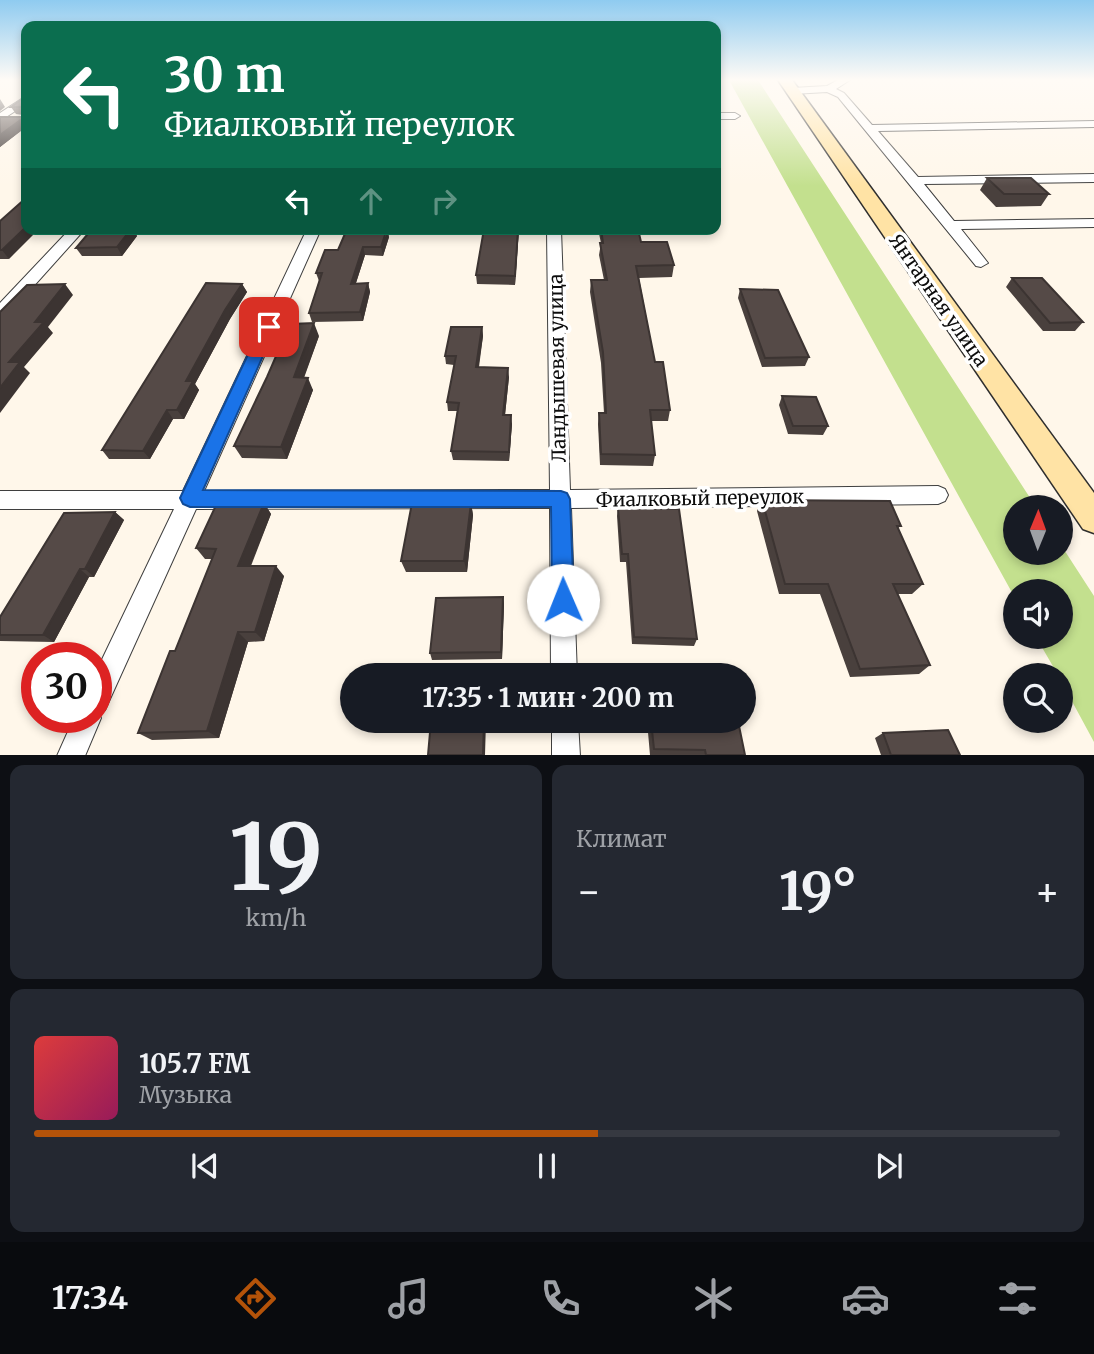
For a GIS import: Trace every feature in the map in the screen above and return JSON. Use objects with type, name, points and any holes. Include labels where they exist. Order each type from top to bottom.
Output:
[{"type":"street","name":"Янтарная улица","points":[[810,115],[1094,519]]},
{"type":"street","points":[[857,115],[915,181],[981,263]]},
{"type":"street","points":[[721,116],[735,116]]},
{"type":"street","points":[[0,119],[13,120]]},
{"type":"street","points":[[867,128],[1094,124]]},
{"type":"street","points":[[915,181],[1094,178]]},
{"type":"street","points":[[950,225],[1094,223]]},
{"type":"street","points":[[0,313],[72,235]]},
{"type":"street","points":[[112,666],[311,235]]},
{"type":"street","name":"Ландышевая улица","points":[[554,235],[565,663]]},
{"type":"street","name":"Фиалковый переулок","points":[[0,500],[938,495]]},
{"type":"street","points":[[71,755],[81,733]]},
{"type":"street","points":[[565,733],[566,755]]},
{"type":"green space","points":[[748,115],[781,115],[1028,495],[1003,495],[1003,565],[1073,564],[1094,596],[1094,742],[1073,703],[1073,663],[1051,663],[1043,649],[1073,649],[1073,579],[1005,579]]},
{"type":"building","points":[[0,117],[21,117],[21,120],[0,135]]},
{"type":"building","points":[[987,178],[1031,178],[1049,194],[1004,194]]},
{"type":"building","points":[[21,202],[21,232],[2,250],[0,250],[0,221]]},
{"type":"building","points":[[87,235],[126,235],[117,247],[76,248]]},
{"type":"building","points":[[344,235],[385,235],[381,247],[363,247],[351,284],[368,283],[360,312],[309,313],[322,273],[316,273],[325,250],[338,250]]},
{"type":"building","points":[[483,235],[518,235],[515,276],[476,275]]},
{"type":"building","points":[[602,235],[639,235],[641,242],[667,242],[674,265],[636,266],[655,362],[663,362],[670,410],[650,410],[655,455],[601,454],[599,413],[606,413],[603,352],[591,280],[607,280],[600,243],[603,243]]},
{"type":"building","points":[[1012,278],[1042,278],[1083,322],[1050,323]]},
{"type":"building","points":[[206,283],[242,284],[186,381],[193,381],[177,410],[167,410],[143,451],[102,450]]},
{"type":"building","points":[[65,284],[35,322],[44,322],[9,362],[20,362],[0,388],[0,312],[27,285]]},
{"type":"building","points":[[740,289],[778,290],[809,357],[765,358]]},
{"type":"building","points":[[314,323],[294,377],[308,378],[281,447],[234,446],[290,324]]},
{"type":"building","points":[[451,327],[482,327],[476,367],[508,368],[503,415],[511,415],[509,452],[451,451],[459,403],[447,402],[456,356],[445,356]]},
{"type":"building","points":[[782,396],[816,397],[828,426],[793,426]]},
{"type":"building","points":[[762,500],[890,501],[901,526],[897,526],[923,584],[893,584],[930,665],[860,669],[828,584],[785,584]]},
{"type":"building","points":[[218,501],[264,503],[238,566],[276,566],[255,632],[238,632],[207,731],[138,733],[170,651],[175,651],[216,549],[196,548]]},
{"type":"building","points":[[412,503],[471,503],[464,561],[401,561]]},
{"type":"building","points":[[618,508],[679,509],[697,639],[634,637],[628,554],[622,554]]},
{"type":"building","points":[[115,512],[85,569],[80,569],[43,635],[0,635],[0,617],[64,513]]},
{"type":"building","points":[[503,597],[501,652],[430,653],[436,598]]},
{"type":"building","points":[[948,730],[960,755],[891,755],[883,733]]},
{"type":"building","points":[[430,733],[484,733],[483,755],[428,755]]},
{"type":"building","points":[[652,733],[740,733],[745,755],[706,755],[705,750],[654,749]]},
{"type":"route","points":[[269,327],[190,498],[561,499],[563,600]]}]
